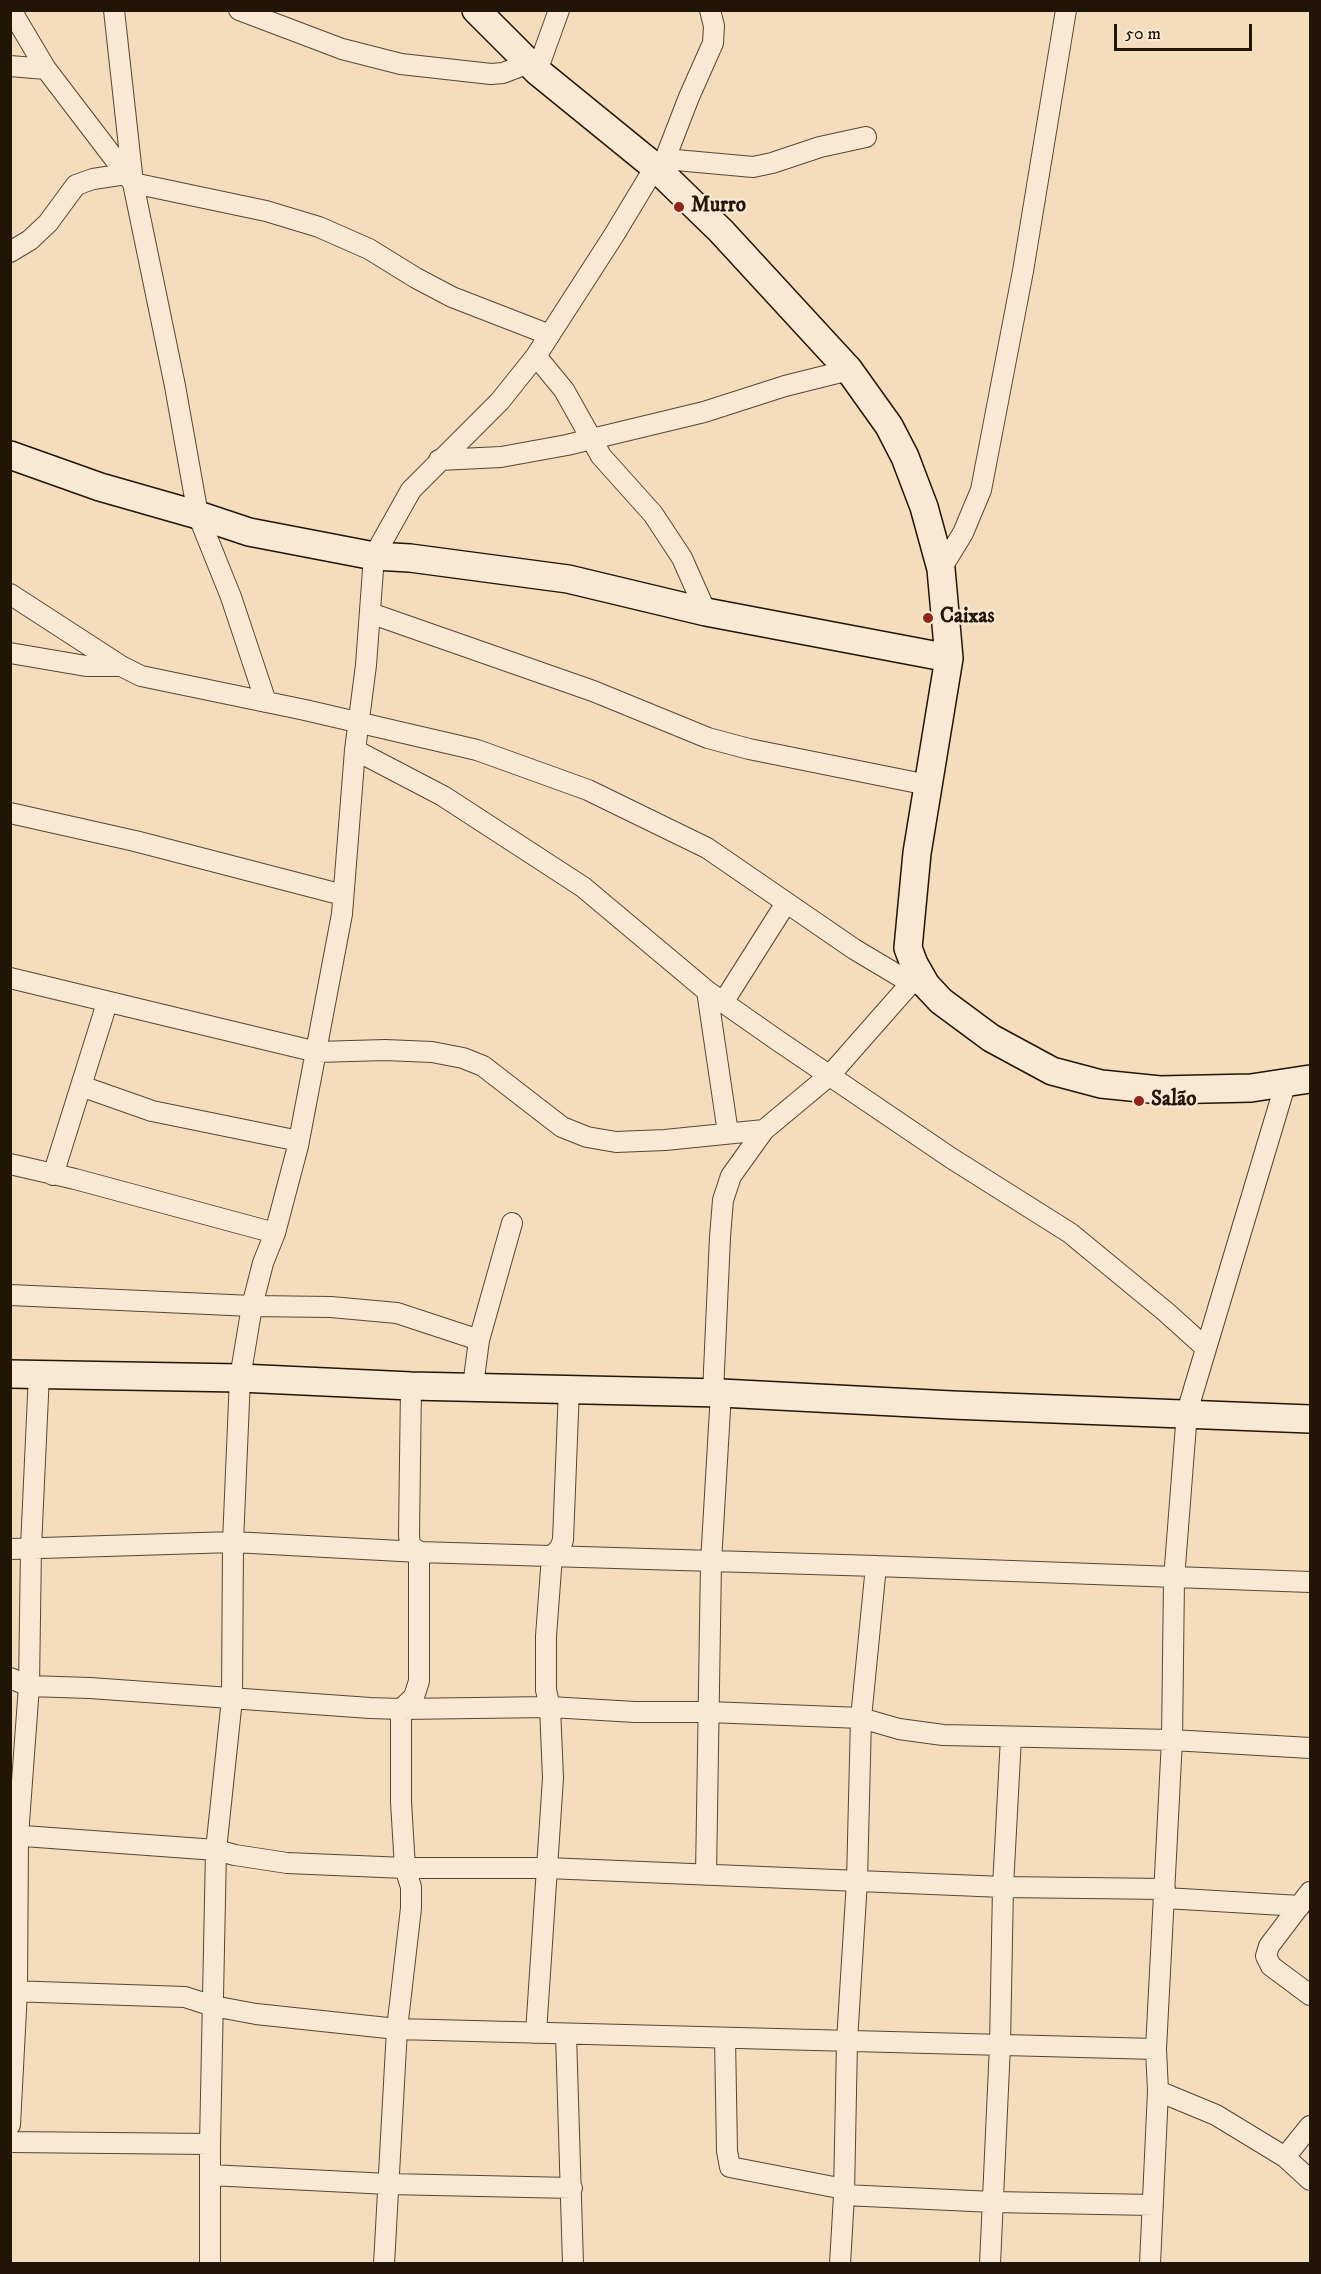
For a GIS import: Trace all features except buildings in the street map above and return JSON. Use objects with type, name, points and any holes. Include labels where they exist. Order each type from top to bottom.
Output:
[{"type":"street","points":[[11,10],[46,69],[129,179]]},
{"type":"street","points":[[114,10],[129,179],[175,386],[198,515],[231,597],[266,702]]},
{"type":"street","points":[[239,10],[342,49],[401,64],[491,74],[533,67]]},
{"type":"street","points":[[476,10],[533,67],[660,163],[849,370],[889,426],[905,457],[924,507],[941,569],[949,658],[917,853],[908,948],[919,984]]},
{"type":"street","points":[[533,67],[559,10]]},
{"type":"street","points":[[210,2264],[216,1850],[232,1699],[233,1542],[240,1378],[252,1306],[263,1263],[275,1233],[299,1141],[317,1052],[343,895],[355,750],[366,665],[374,556],[411,490],[500,401],[536,356],[660,163],[713,43],[714,26],[710,10]]},
{"type":"street","points":[[941,569],[963,533],[981,490],[1023,271],[1066,10]]},
{"type":"street","points":[[10,66],[46,69]]},
{"type":"street","points":[[660,163],[753,167],[772,164],[820,147],[866,137]]},
{"type":"street","points":[[10,252],[30,240],[48,223],[76,185],[93,179],[129,179],[266,211],[319,227],[369,249],[452,297],[550,334]]},
{"type":"street","points":[[536,356],[564,390],[591,439],[611,469],[653,514],[682,558],[706,612]]},
{"type":"street","points":[[439,460],[501,457],[591,439],[704,412],[785,386],[849,370]]},
{"type":"street","points":[[10,455],[100,487],[249,532],[374,556],[410,558],[568,579],[706,612],[949,658]]},
{"type":"street","points":[[10,594],[121,666],[141,676],[477,750],[588,790],[707,848],[854,949],[919,984],[991,1038],[1052,1071],[1101,1084],[1160,1090],[1251,1088],[1298,1081],[1206,1348],[1187,1412],[1174,1579],[1172,1740],[1156,2049],[1158,2091],[1150,2264]]},
{"type":"street","points":[[370,613],[593,691],[708,738],[749,749],[928,785]]},
{"type":"street","points":[[10,653],[86,666],[121,666]]},
{"type":"street","points":[[355,750],[443,796],[583,887],[707,991],[951,1158],[1070,1233],[1166,1311],[1206,1348]]},
{"type":"street","points":[[10,813],[135,841],[343,895]]},
{"type":"street","points":[[724,1001],[786,903]]},
{"type":"street","points":[[10,978],[317,1052],[385,1050],[432,1052],[462,1058],[483,1066],[562,1127],[587,1137],[616,1142],[665,1140],[764,1130]]},
{"type":"street","points":[[706,1875],[711,1562],[723,1200],[731,1176],[764,1130],[830,1075],[919,984]]},
{"type":"street","points":[[707,991],[728,1133]]},
{"type":"street","points":[[53,1175],[107,1003]]},
{"type":"street","points":[[81,1086],[152,1111],[299,1141]]},
{"type":"street","points":[[10,1164],[275,1233]]},
{"type":"street","points":[[473,1386],[479,1341],[512,1223]]},
{"type":"street","points":[[10,1295],[252,1306],[331,1307],[397,1313],[479,1341]]},
{"type":"street","points":[[10,1374],[240,1378],[411,1386],[717,1393],[1311,1419]]},
{"type":"street","points":[[10,2125],[14,1991],[14,1835],[29,1686],[31,1547],[39,1374]]},
{"type":"street","points":[[411,1386],[409,1535],[410,1545],[419,1552]]},
{"type":"street","points":[[536,2033],[553,1778],[550,1707],[545,1674],[552,1556],[560,1548],[563,1539],[569,1388]]},
{"type":"street","points":[[10,1549],[233,1542],[419,1552],[1311,1582]]},
{"type":"street","points":[[384,2264],[397,2029],[411,1908],[411,1887],[405,1868],[401,1802],[401,1709],[414,1697],[419,1680],[419,1552]]},
{"type":"street","points":[[840,2264],[847,2041],[857,1881],[861,1718],[876,1566]]},
{"type":"street","points":[[10,1678],[29,1686],[401,1709],[550,1707],[635,1712],[709,1712],[861,1718],[899,1729],[943,1735],[1172,1740],[1311,1748]]},
{"type":"street","points":[[990,2264],[1011,1737]]},
{"type":"street","points":[[14,1835],[216,1850],[287,1863],[405,1868],[547,1868],[1305,1899]]},
{"type":"street","points":[[1305,1899],[1269,1946],[1266,1956],[1271,1966],[1311,1995]]},
{"type":"street","points":[[14,1991],[185,1997],[213,2007],[256,2014],[397,2029],[1156,2049]]},
{"type":"street","points":[[566,2034],[573,2264]]},
{"type":"street","points":[[725,2038],[727,2151],[730,2167],[844,2192],[993,2202],[1154,2205]]},
{"type":"street","points":[[1158,2091],[1216,2115],[1285,2157],[1311,2180]]},
{"type":"street","points":[[1285,2157],[1311,2126]]},
{"type":"street","points":[[10,2142],[210,2144]]},
{"type":"street","points":[[210,2175],[388,2184],[572,2188]]},
{"type":"place","name":"Murro","points":[[679,207]]},
{"type":"place","name":"Caixas","points":[[928,618]]},
{"type":"place","name":"Salão","points":[[1139,1101]]}]
